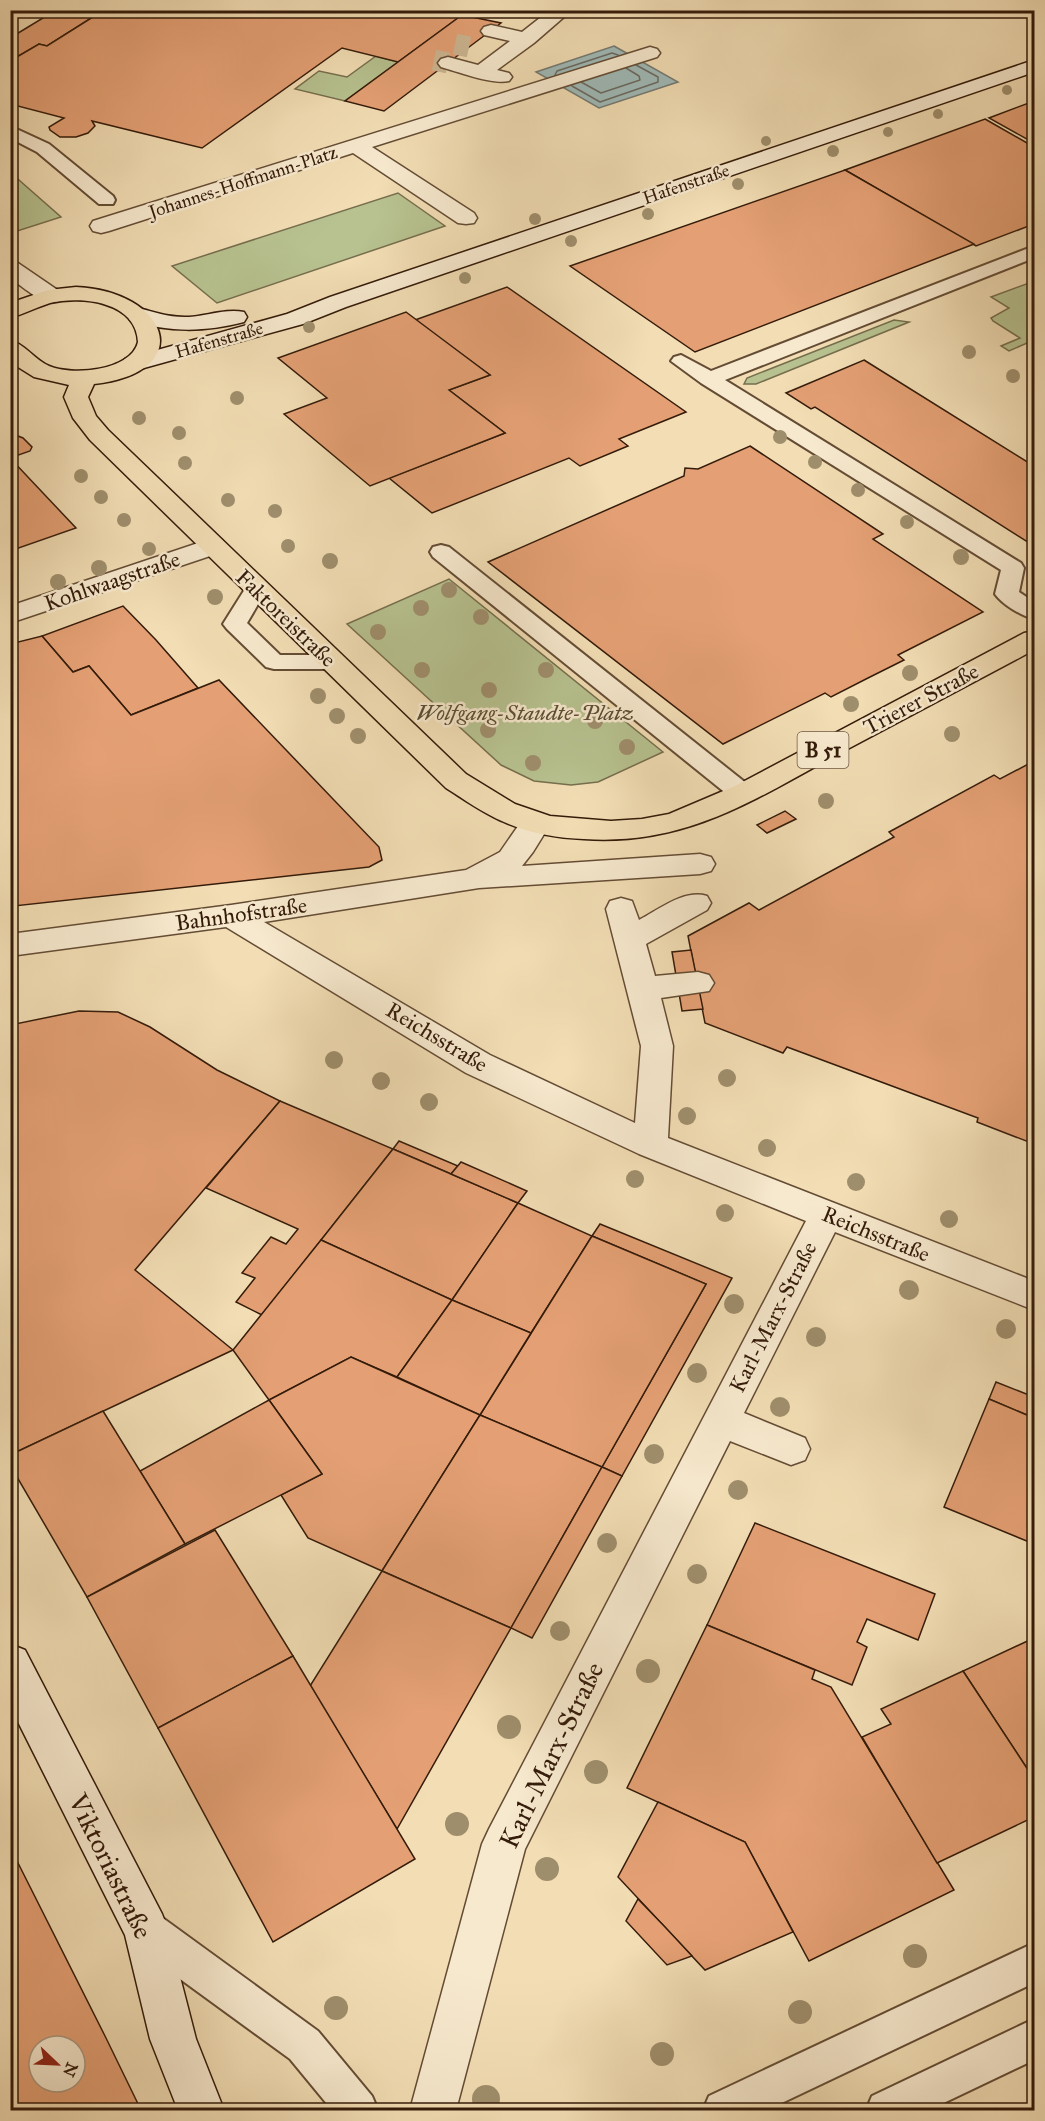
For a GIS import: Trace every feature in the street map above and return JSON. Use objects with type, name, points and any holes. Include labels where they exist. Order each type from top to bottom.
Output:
[{"type":"main road","points":[[12,350],[43,373],[84,378],[111,373],[133,364],[147,350],[150,340],[148,329],[138,315],[121,303],[101,296],[77,293],[51,296],[15,312]]},
{"type":"main road","name":"Faktoreistraße","points":[[84,378],[76,397],[85,418],[256,589],[456,781],[497,807],[536,823]]},
{"type":"main road","name":"Trierer Straße","points":[[536,823],[583,829],[637,829],[657,826],[692,815],[742,793],[1035,639]]},
{"type":"street","points":[[482,72],[563,10]]},
{"type":"street","points":[[491,31],[527,39]]},
{"type":"street","points":[[478,49],[504,55]]},
{"type":"street","name":"Johannes-Hoffmann-Platz","points":[[101,226],[539,86],[650,53]]},
{"type":"street","points":[[448,63],[539,86]]},
{"type":"street","name":"Hafenstraße","points":[[133,364],[296,319],[338,302],[1035,66]]},
{"type":"street","name":"Johannes-Hoffmann-Platz","points":[[356,146],[466,218]]},
{"type":"street","name":"Johannes-Hoffmann-Platz","points":[[106,200],[130,218]]},
{"type":"street","points":[[10,268],[51,296]]},
{"type":"street","name":"Hafenstraße","points":[[138,315],[154,322],[172,325],[201,324],[280,308],[338,302]]},
{"type":"street","name":"Kohlwaagstraße","points":[[10,615],[213,546]]},
{"type":"street","name":"Bahnhofstraße","points":[[10,945],[231,916],[471,880],[499,869],[518,854],[536,823]]},
{"type":"street","points":[[581,844],[580,849],[619,901],[657,1046],[651,1144]]},
{"type":"street","name":"Bahnhofstraße","points":[[471,880],[619,901],[700,864]]},
{"type":"street","points":[[619,901],[696,903]]},
{"type":"street","name":"Reichsstraße","points":[[231,916],[478,1064],[651,1144],[1035,1296]]},
{"type":"street","points":[[641,989],[698,982]]},
{"type":"street","name":"Karl-Marx-Straße","points":[[433,2110],[504,1844],[826,1214]]},
{"type":"street","name":"Karl-Marx-Straße","points":[[720,1420],[791,1449]]},
{"type":"street","name":"Viktoriastraße","points":[[10,1663],[146,1930],[173,2039],[201,2110]]},
{"type":"lane","name":"Johannes-Hoffmann-Platz","points":[[14,135],[43,148],[106,200]]},
{"type":"lane","points":[[708,379],[1035,252]]},
{"type":"lane","points":[[681,361],[1012,568],[1007,594],[1035,612]]},
{"type":"lane","points":[[441,552],[742,793]]},
{"type":"lane","points":[[256,589],[235,624],[274,662],[331,662]]},
{"type":"lane","points":[[146,1930],[304,2045],[358,2110]]},
{"type":"lane","points":[[723,2110],[1035,1963]]},
{"type":"lane","points":[[886,2110],[1035,2039]]},
{"type":"green space","points":[[376,56],[398,62],[345,101],[295,89],[319,71],[347,77]]},
{"type":"green space","points":[[11,173],[61,217],[11,233]]},
{"type":"green space","points":[[398,193],[445,226],[217,303],[172,266]]},
{"type":"green space","points":[[1029,283],[1034,286],[1034,340],[1009,351],[1001,346],[1020,338],[993,321],[991,318],[1009,308],[991,297]]},
{"type":"green space","points":[[894,320],[909,322],[756,384],[744,384],[747,378]]},
{"type":"green space","name":"Wolfgang-Staudte-Platz","points":[[449,579],[663,752],[598,782],[571,785],[534,781],[501,765],[347,624]]},
{"type":"water","points":[[614,46],[678,82],[599,108],[536,72]]},
{"type":"building","points":[[56,10],[104,10],[47,46],[39,44],[10,61],[10,38]]},
{"type":"building","points":[[104,10],[443,10],[462,15],[398,62],[342,48],[202,148],[92,121],[95,126],[88,133],[76,137],[60,137],[49,127],[64,118],[10,104],[10,61],[39,44],[47,46]]},
{"type":"building","points":[[462,15],[501,23],[384,111],[345,101]]},
{"type":"building","points":[[1034,101],[1034,143],[989,118]]},
{"type":"building","points":[[985,119],[1034,147],[1034,224],[976,246],[845,170]]},
{"type":"building","points":[[845,170],[974,244],[695,352],[570,266]]},
{"type":"building","points":[[507,287],[686,412],[619,439],[628,446],[580,466],[569,458],[432,513],[389,478],[505,433],[449,390],[490,375],[415,320]]},
{"type":"building","points":[[406,312],[490,375],[449,390],[505,433],[370,486],[284,414],[327,398],[278,358]]},
{"type":"building","points":[[864,360],[1034,466],[1034,546],[815,407],[811,409],[786,393]]},
{"type":"building","points":[[18,436],[32,447],[30,451],[10,458],[10,438]]},
{"type":"building","points":[[750,446],[883,534],[873,539],[983,612],[898,655],[904,660],[831,697],[825,693],[723,744],[488,562],[684,476],[685,468],[698,469]]},
{"type":"building","points":[[10,458],[76,528],[10,551]]},
{"type":"building","points":[[123,606],[198,688],[131,715],[89,666],[73,672],[42,636]]},
{"type":"building","points":[[42,636],[73,672],[89,666],[131,715],[219,680],[379,847],[382,860],[369,867],[14,906],[15,875],[10,789],[10,644]]},
{"type":"building","points":[[1034,761],[1034,1144],[977,1122],[978,1118],[787,1047],[783,1053],[705,1023],[688,936],[749,903],[759,910],[894,837],[889,832],[994,775],[1000,779]]},
{"type":"building","points":[[10,789],[15,875],[10,876]]},
{"type":"building","points":[[785,811],[796,819],[767,833],[757,825]]},
{"type":"building","points":[[691,950],[703,1009],[682,1011],[672,952]]},
{"type":"building","points":[[79,1011],[118,1012],[150,1027],[217,1070],[280,1101],[135,1270],[233,1350],[10,1455],[10,1025]]},
{"type":"building","points":[[280,1101],[393,1149],[262,1315],[236,1302],[255,1278],[242,1273],[271,1237],[286,1244],[298,1229],[206,1188]]},
{"type":"building","points":[[399,1141],[458,1166],[451,1174],[393,1149]]},
{"type":"building","points":[[393,1149],[518,1203],[452,1300],[321,1240]]},
{"type":"building","points":[[461,1162],[527,1191],[518,1203],[451,1174]]},
{"type":"building","points":[[518,1203],[592,1236],[531,1333],[452,1300]]},
{"type":"building","points":[[600,1224],[732,1278],[622,1476],[602,1467],[706,1284],[592,1236]]},
{"type":"building","points":[[592,1236],[706,1284],[602,1467],[480,1415]]},
{"type":"building","points":[[321,1240],[452,1300],[397,1377],[351,1357],[269,1400],[233,1350]]},
{"type":"building","points":[[452,1300],[531,1333],[480,1415],[397,1377]]},
{"type":"building","points":[[351,1357],[480,1415],[382,1571],[308,1538],[281,1495],[322,1474],[269,1400]]},
{"type":"building","points":[[996,1382],[1034,1397],[1034,1418],[989,1399]]},
{"type":"building","points":[[989,1399],[1034,1418],[1034,1544],[944,1507]]},
{"type":"building","points":[[269,1400],[322,1474],[185,1544],[140,1471]]},
{"type":"building","points":[[103,1411],[185,1544],[87,1597],[10,1465],[10,1455]]},
{"type":"building","points":[[480,1415],[602,1467],[511,1628],[382,1571]]},
{"type":"building","points":[[602,1467],[622,1476],[532,1638],[511,1628]]},
{"type":"building","points":[[755,1523],[935,1594],[918,1640],[867,1619],[857,1642],[867,1647],[852,1685],[707,1625]]},
{"type":"building","points":[[215,1530],[293,1656],[158,1728],[87,1597]]},
{"type":"building","points":[[382,1571],[511,1628],[397,1829],[310,1686]]},
{"type":"building","points":[[707,1625],[815,1670],[812,1679],[831,1687],[954,1890],[809,1961],[745,1842],[627,1788]]},
{"type":"building","points":[[1034,1638],[1034,1779],[963,1671]]},
{"type":"building","points":[[293,1656],[415,1859],[273,1942],[158,1728]]},
{"type":"building","points":[[963,1671],[1034,1779],[1034,1817],[937,1863],[862,1737],[891,1724],[881,1709]]},
{"type":"building","points":[[658,1802],[745,1842],[793,1932],[705,1970],[618,1877]]},
{"type":"building","points":[[10,1847],[106,2038],[141,2110],[10,2110]]},
{"type":"building","points":[[638,1899],[692,1956],[667,1965],[626,1921]]},
{"type":"tunnel","points":[[455,44],[469,47]]},
{"type":"tunnel","points":[[434,60],[448,63]]}]
